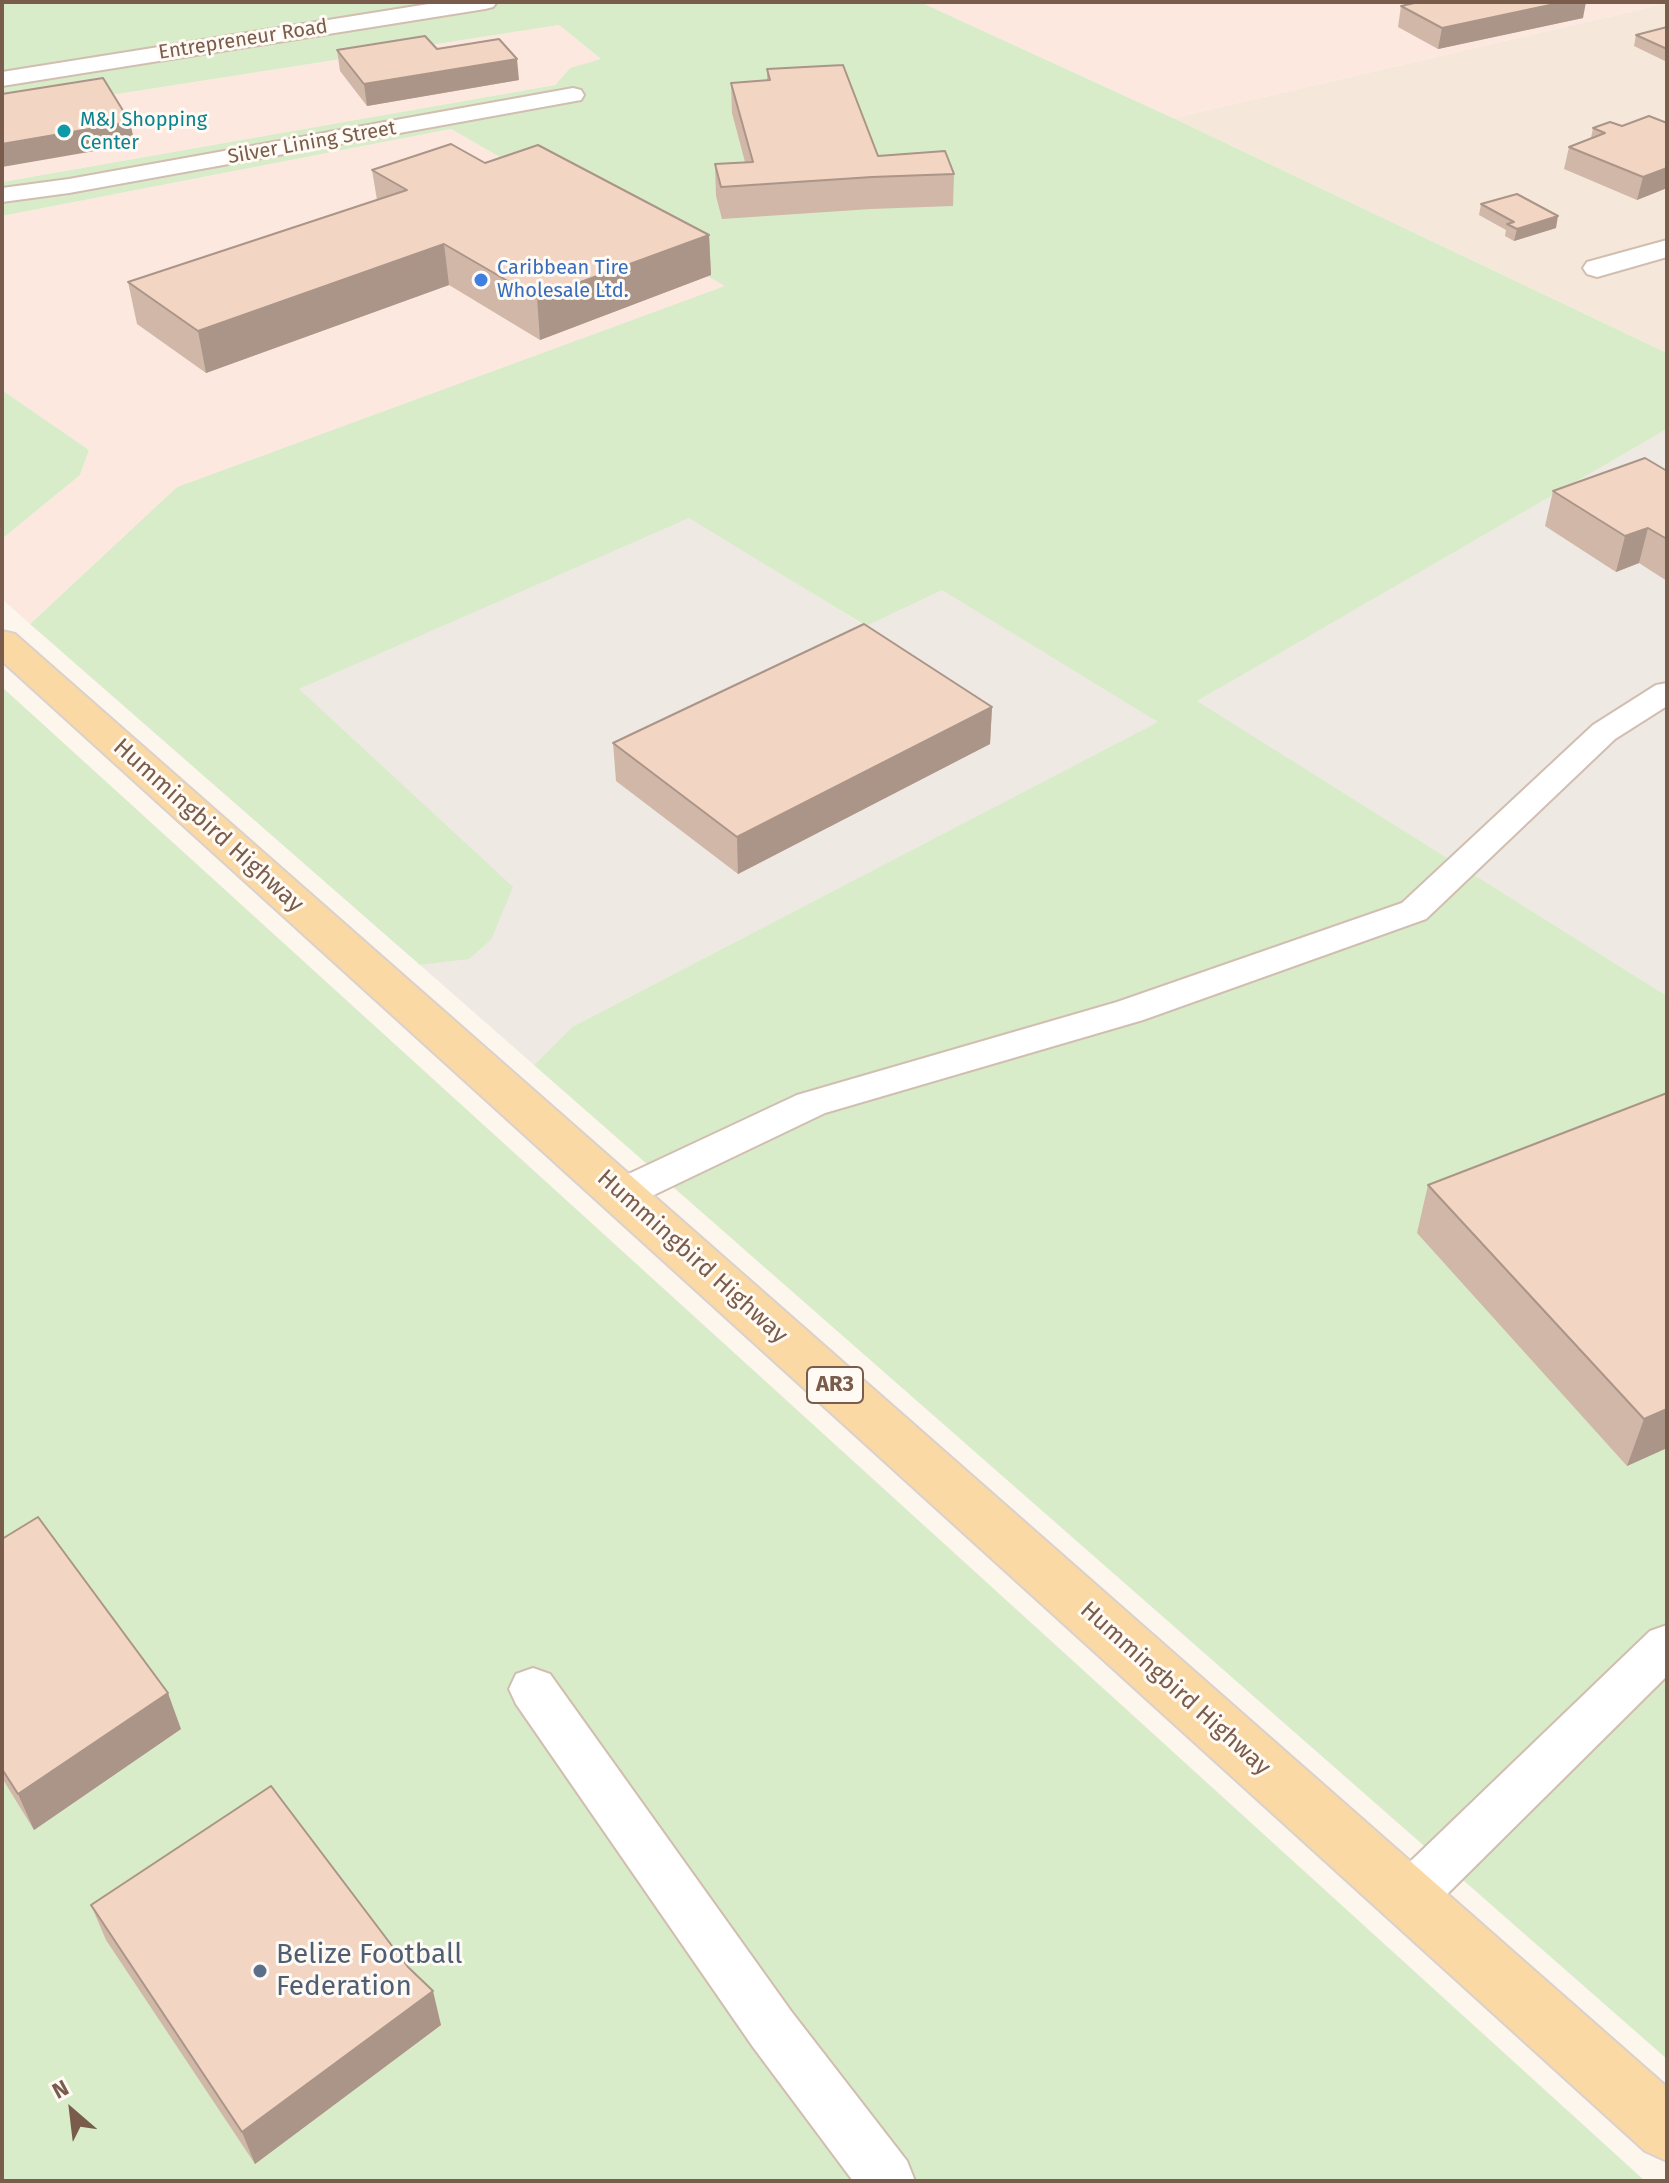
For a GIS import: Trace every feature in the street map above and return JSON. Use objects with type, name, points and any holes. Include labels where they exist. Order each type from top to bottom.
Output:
[{"type":"main road","name":"Hummingbird Highway","points":[[2,642],[1667,2129]]},
{"type":"street","name":"Entrepreneur Road","points":[[2,79],[485,2]]},
{"type":"street","points":[[1597,268],[1667,248]]},
{"type":"lane","name":"Silver Lining Street","points":[[2,195],[69,186],[573,95]]},
{"type":"lane","points":[[621,1194],[811,1104],[1130,1011],[1414,911],[1604,732],[1667,692]]},
{"type":"lane","points":[[1408,1898],[1667,1645]]},
{"type":"lane","points":[[533,1689],[772,2029],[887,2181]]},
{"type":"shaded area","points":[[920,2],[1667,2],[1667,3],[1173,118]]},
{"type":"shaded area","points":[[1667,3],[1667,353],[1173,118]]},
{"type":"shaded area","points":[[559,25],[602,60],[570,68],[555,85],[2,182],[2,112]]},
{"type":"shaded area","points":[[451,129],[726,286],[177,487],[30,624],[2,599],[2,539],[80,475],[89,450],[2,390],[2,216]]},
{"type":"shaded area","points":[[1667,429],[1667,996],[1196,701]]},
{"type":"shaded area","points":[[690,517],[865,626],[942,589],[1159,722],[572,1027],[534,1065],[420,965],[469,958],[491,940],[298,689]]},
{"type":"green space","points":[[2,2],[920,2],[1173,118],[1667,353],[1667,429],[1197,701],[1667,996],[1667,2059],[534,1065],[572,1027],[1158,722],[942,590],[866,626],[689,518],[299,689],[513,887],[491,940],[469,959],[420,965],[30,624],[177,487],[725,286],[451,129],[2,216],[2,182],[555,85],[570,68],[601,59],[559,25],[2,112]]},
{"type":"green space","points":[[2,390],[89,450],[80,475],[2,539]]},
{"type":"green space","points":[[2,687],[1645,2181],[2,2181]]},
{"type":"building","points":[[1419,2],[1564,2],[1442,28],[1401,6]]},
{"type":"building","points":[[1667,27],[1667,49],[1636,35]]},
{"type":"building","points":[[425,36],[437,49],[499,39],[517,59],[364,84],[337,50]]},
{"type":"building","points":[[843,65],[878,156],[945,151],[954,174],[721,187],[715,164],[753,162],[731,83],[770,80],[767,69]]},
{"type":"building","points":[[103,78],[130,122],[2,144],[2,94]]},
{"type":"building","points":[[1649,116],[1667,123],[1667,168],[1643,177],[1569,147],[1605,133],[1593,128],[1610,122],[1622,126]]},
{"type":"building","points":[[451,144],[485,163],[538,145],[709,235],[537,298],[444,244],[198,331],[128,282],[407,190],[372,170]]},
{"type":"building","points":[[1517,194],[1558,216],[1517,229],[1507,224],[1514,222],[1481,204]]},
{"type":"building","points":[[1645,458],[1667,471],[1667,539],[1648,528],[1625,536],[1553,491]]},
{"type":"building","points":[[864,624],[992,707],[737,837],[613,743]]},
{"type":"building","points":[[1667,1093],[1667,1409],[1644,1419],[1428,1185]]},
{"type":"building","points":[[38,1517],[168,1693],[18,1794],[2,1769],[2,1539]]},
{"type":"building","name":"Belize Football Federation","points":[[271,1786],[408,1967],[433,1991],[242,2132],[91,1905]]},
{"type":"place","name":"M&J Shopping Center","points":[[64,131]]},
{"type":"place","name":"Caribbean Tire Wholesale Ltd.","points":[[481,280]]},
{"type":"place","name":"Belize Football Federation","points":[[260,1971]]}]
